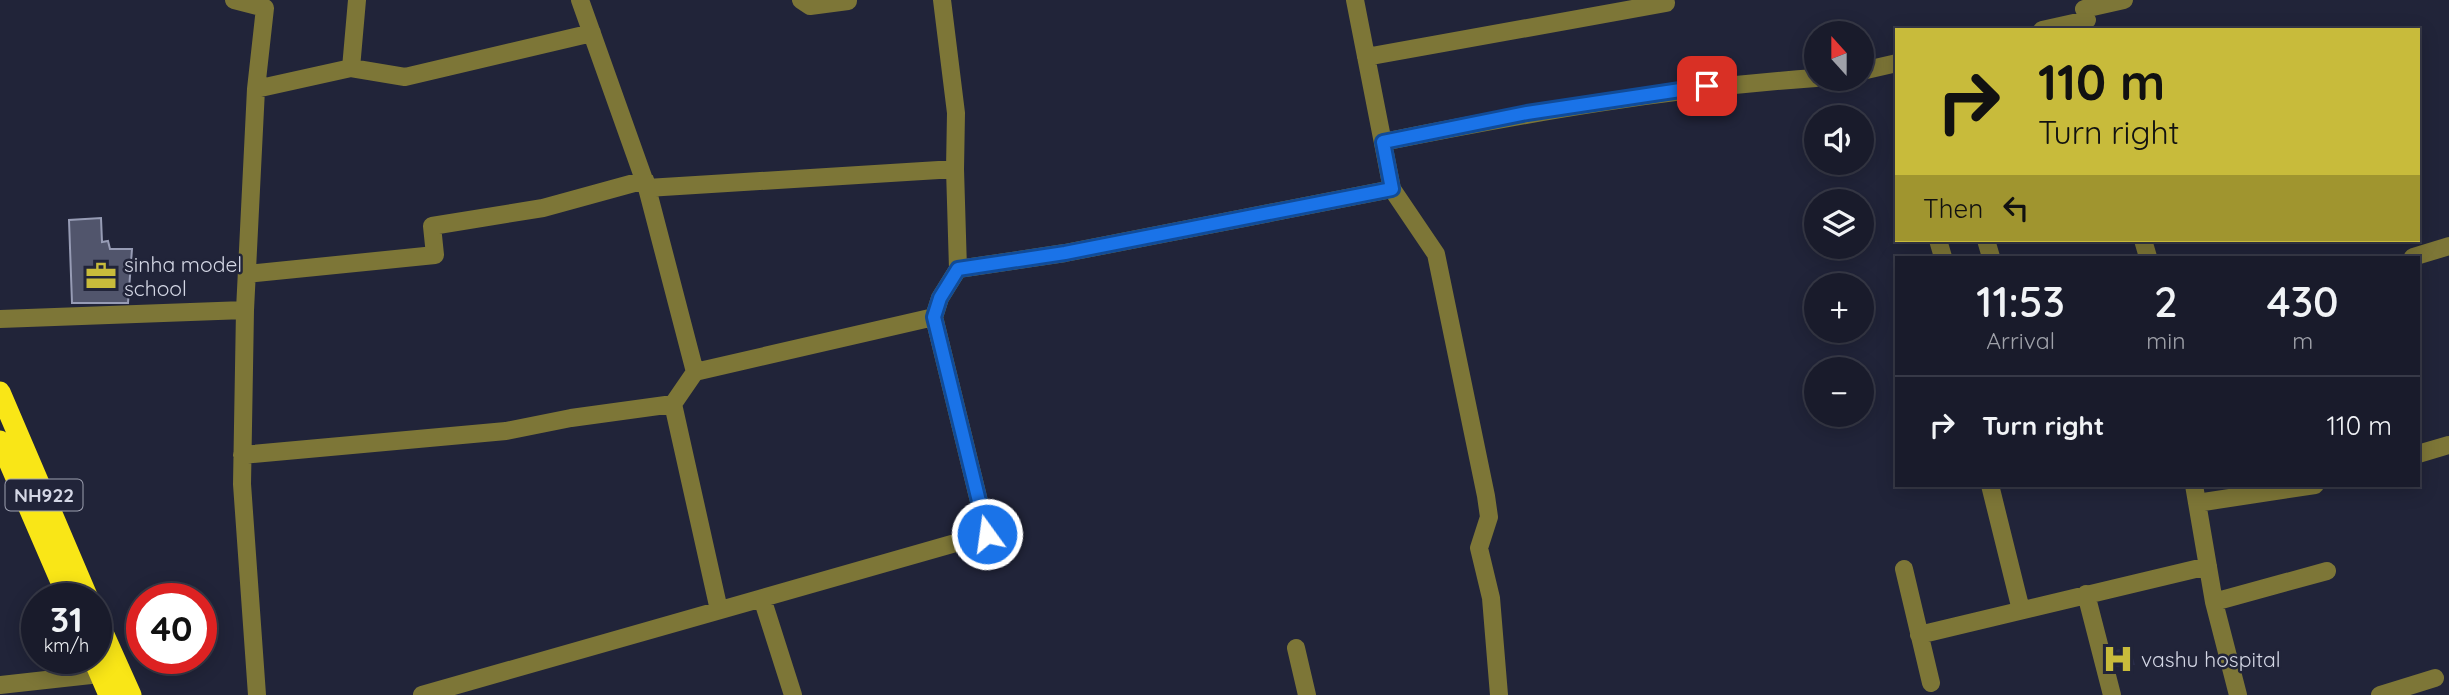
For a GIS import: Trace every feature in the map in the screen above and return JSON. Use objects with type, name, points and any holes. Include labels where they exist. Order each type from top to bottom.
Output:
[{"type":"highway","name":"NH922","points":[[0,392],[82,583]]},
{"type":"highway","name":"NH922","points":[[0,441],[62,583]]},
{"type":"highway","points":[[112,653],[131,695]]},
{"type":"highway","points":[[100,674],[109,695]]},
{"type":"street","points":[[234,0],[265,8],[256,89],[245,310],[242,454],[257,695]]},
{"type":"street","points":[[351,68],[356,0]]},
{"type":"street","points":[[580,0],[646,184],[695,372]]},
{"type":"street","points":[[801,0],[810,6],[848,1]]},
{"type":"street","points":[[422,695],[987,534],[934,317],[940,298],[958,269],[956,113],[942,0]]},
{"type":"street","points":[[1355,0],[1392,189],[1436,254],[1486,496],[1489,517],[1479,548],[1491,598],[1499,695]]},
{"type":"street","points":[[2048,28],[2124,0]]},
{"type":"street","points":[[1366,57],[1666,3]]},
{"type":"street","points":[[256,89],[351,68],[405,77],[592,33]]},
{"type":"street","points":[[1874,68],[1895,63]]},
{"type":"street","points":[[1383,142],[1527,113],[1707,86],[1804,79]]},
{"type":"street","points":[[247,274],[435,255],[432,226],[543,208],[646,184],[955,169]]},
{"type":"street","points":[[958,269],[1065,253],[1392,189]]},
{"type":"street","points":[[2416,256],[2449,246]]},
{"type":"street","points":[[0,318],[245,310]]},
{"type":"street","points":[[719,610],[673,404],[695,372],[934,317]]},
{"type":"street","points":[[242,454],[506,430],[673,404]]},
{"type":"street","points":[[2420,453],[2449,445]]},
{"type":"street","points":[[1990,487],[2021,610]]},
{"type":"street","points":[[2194,487],[2214,602],[2238,695]]},
{"type":"street","points":[[2197,503],[2302,487]]},
{"type":"street","points":[[1919,635],[2208,566]]},
{"type":"street","points":[[1903,569],[1931,683]]},
{"type":"street","points":[[2214,602],[2327,571]]},
{"type":"street","points":[[2086,594],[2112,695]]},
{"type":"street","points":[[762,598],[793,695]]},
{"type":"street","points":[[1296,648],[1307,695]]},
{"type":"street","points":[[0,685],[56,674]]},
{"type":"street","points":[[2380,695],[2435,678]]},
{"type":"shaded area","name":"vashu hospital","points":[[2130,647],[2135,665],[2105,668],[2101,653]]},
{"type":"building","name":"sinha model school","points":[[101,218],[102,242],[108,241],[110,249],[132,249],[128,303],[72,303],[69,220]]},
{"type":"place","name":"sinha model school","points":[[101,276]]},
{"type":"place","name":"vashu hospital","points":[[2118,659]]},
{"type":"route","points":[[987,534],[934,317],[940,298],[958,269],[1065,253],[1392,189],[1383,142],[1527,113],[1707,86]]}]
